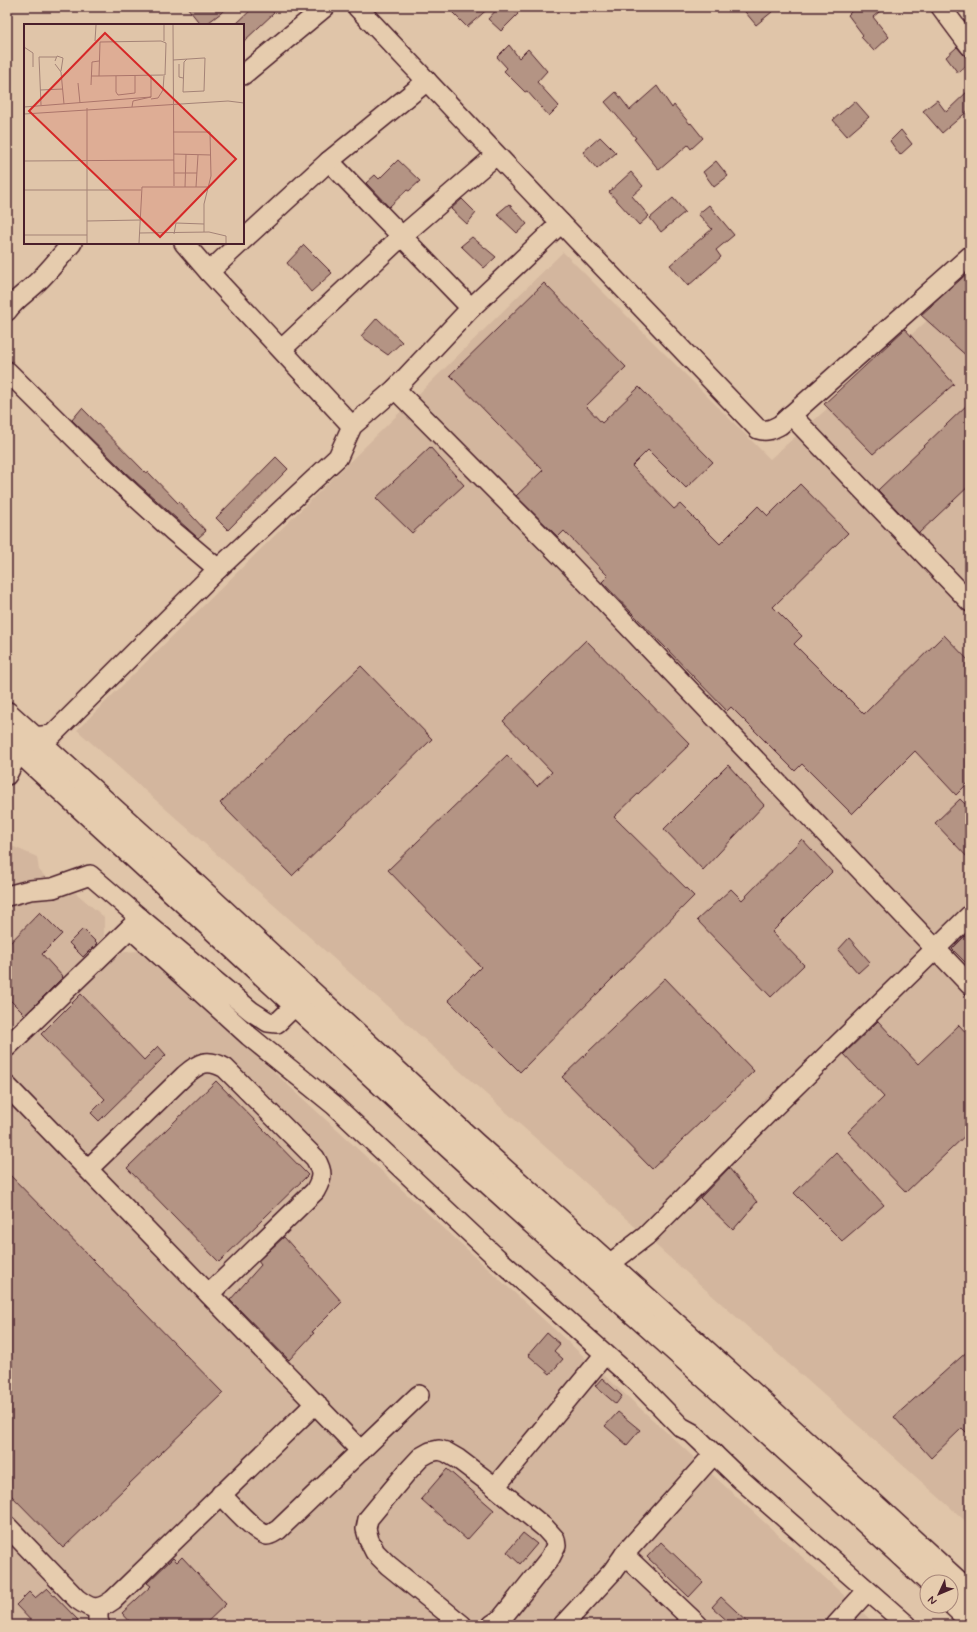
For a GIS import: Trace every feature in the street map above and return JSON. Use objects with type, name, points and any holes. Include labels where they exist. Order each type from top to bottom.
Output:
[{"type":"main road","points":[[7,714],[19,742],[133,854],[303,998],[460,1157],[768,1407],[970,1593]]},
{"type":"main road","points":[[600,1270],[743,1411],[921,1574]]},
{"type":"main road","points":[[959,1610],[970,1620]]},
{"type":"street","points":[[244,74],[325,7]]},
{"type":"street","points":[[357,7],[752,424],[764,431],[770,430],[791,415],[970,256]]},
{"type":"street","points":[[941,7],[970,46]]},
{"type":"street","points":[[244,239],[329,161],[427,81]]},
{"type":"street","points":[[282,349],[402,236],[496,155]]},
{"type":"street","points":[[329,161],[471,308]]},
{"type":"street","points":[[7,775],[19,742],[52,735],[218,569],[338,456],[352,426],[395,389],[471,308],[561,223]]},
{"type":"street","points":[[7,311],[14,302],[50,270],[71,244]]},
{"type":"street","points":[[185,244],[352,426]]},
{"type":"street","points":[[209,272],[239,244]]},
{"type":"street","points":[[7,371],[117,480],[173,531],[218,569]]},
{"type":"street","points":[[395,389],[569,564],[970,985]]},
{"type":"street","points":[[791,415],[970,602]]},
{"type":"street","points":[[7,896],[30,890],[54,888],[90,876],[135,923],[249,1036],[334,1105],[433,1199],[639,1384],[681,1427],[692,1433],[907,1625]]},
{"type":"street","points":[[600,1270],[616,1260],[646,1236],[770,1111],[970,915]]},
{"type":"street","points":[[135,923],[252,1012],[268,1022],[277,1023],[303,998]]},
{"type":"street","points":[[7,1047],[135,923]]},
{"type":"street","points":[[88,1169],[185,1075],[197,1065],[206,1062],[217,1064],[224,1068],[315,1158],[321,1169],[320,1181],[315,1191],[209,1294]]},
{"type":"street","points":[[7,1086],[361,1451]]},
{"type":"street","points":[[495,1487],[605,1354]]},
{"type":"street","points":[[221,1494],[256,1529],[265,1535],[271,1535],[419,1395]]},
{"type":"street","points":[[7,1526],[77,1599],[99,1617],[104,1607],[316,1403]]},
{"type":"street","points":[[462,1625],[388,1565],[375,1552],[369,1540],[366,1529],[368,1519],[407,1472],[421,1457],[430,1452],[439,1450],[446,1452],[495,1487],[545,1528],[556,1539],[556,1546],[550,1558],[501,1619],[492,1625]]},
{"type":"street","points":[[563,1625],[612,1572],[624,1555],[714,1454]]},
{"type":"street","points":[[624,1555],[698,1625]]},
{"type":"street","points":[[836,1625],[868,1591]]},
{"type":"shaded area","points":[[563,252],[770,459],[970,283],[970,1525],[77,730]]},
{"type":"shaded area","points":[[7,844],[37,857],[39,870],[62,895],[76,893],[104,917],[104,937],[118,952],[142,951],[873,1622],[875,1620],[880,1625],[7,1625]]},
{"type":"building","points":[[187,7],[229,7],[206,24],[200,24]]},
{"type":"building","points":[[254,7],[270,7],[274,13],[244,41],[244,24],[236,24]]},
{"type":"building","points":[[447,7],[490,7],[467,27]]},
{"type":"building","points":[[499,7],[512,7],[518,14],[501,31],[488,19]]},
{"type":"building","points":[[741,7],[778,7],[756,25]]},
{"type":"building","points":[[856,7],[885,7],[873,17],[889,37],[874,51],[861,37],[863,35],[848,15]]},
{"type":"building","points":[[509,45],[519,58],[528,49],[547,71],[537,82],[559,106],[549,116],[527,91],[525,92],[504,71],[507,68],[497,57]]},
{"type":"building","points":[[957,47],[970,62],[958,73],[946,57]]},
{"type":"building","points":[[657,86],[672,108],[674,105],[703,138],[691,149],[688,145],[659,170],[634,139],[636,138],[605,102],[616,92],[630,110]]},
{"type":"building","points":[[970,89],[970,109],[942,133],[923,111],[937,100],[946,112]]},
{"type":"building","points":[[855,101],[869,117],[847,136],[833,120]]},
{"type":"building","points":[[901,130],[912,144],[900,155],[890,141]]},
{"type":"building","points":[[600,137],[616,153],[597,169],[583,152]]},
{"type":"building","points":[[398,160],[420,181],[409,191],[407,190],[389,207],[366,183],[375,175],[379,179]]},
{"type":"building","points":[[716,161],[728,176],[714,187],[703,172]]},
{"type":"building","points":[[631,172],[643,186],[632,196],[649,216],[639,225],[609,192]]},
{"type":"building","points":[[673,198],[685,212],[661,232],[650,218]]},
{"type":"building","points":[[462,199],[476,213],[467,224],[451,209]]},
{"type":"building","points":[[509,204],[527,224],[517,233],[497,214]]},
{"type":"building","points":[[709,205],[734,235],[716,250],[721,257],[688,286],[670,265],[712,229],[698,214]]},
{"type":"building","points":[[472,237],[496,257],[484,268],[461,246]]},
{"type":"building","points":[[304,245],[332,273],[311,292],[287,263]]},
{"type":"building","points":[[970,271],[970,359],[921,315]]},
{"type":"building","points":[[544,283],[626,367],[586,406],[602,423],[639,387],[713,462],[686,488],[648,450],[632,466],[674,509],[680,504],[720,544],[758,506],[768,516],[800,484],[848,533],[773,607],[802,636],[794,644],[864,714],[944,635],[970,662],[970,781],[956,795],[915,751],[852,814],[802,764],[795,771],[731,707],[727,711],[602,582],[608,576],[564,531],[558,537],[516,496],[543,470],[450,375]]},
{"type":"building","points":[[377,318],[402,342],[388,355],[361,336]]},
{"type":"building","points":[[905,329],[954,384],[873,454],[824,404]]},
{"type":"building","points":[[970,402],[970,485],[919,533],[878,490]]},
{"type":"building","points":[[82,408],[146,473],[148,472],[178,503],[179,502],[206,531],[198,538],[125,472],[72,420]]},
{"type":"building","points":[[430,447],[464,485],[412,533],[376,498]]},
{"type":"building","points":[[276,457],[288,469],[228,530],[216,518]]},
{"type":"building","points":[[586,640],[690,744],[614,817],[694,896],[520,1072],[448,1000],[481,967],[388,870],[507,755],[537,786],[552,772],[503,721]]},
{"type":"building","points":[[361,666],[432,739],[292,876],[220,803]]},
{"type":"building","points":[[728,765],[764,805],[703,870],[664,829]]},
{"type":"building","points":[[960,799],[970,809],[970,860],[935,823]]},
{"type":"building","points":[[802,839],[832,872],[772,932],[804,965],[771,997],[697,920],[731,889],[742,900]]},
{"type":"building","points":[[40,912],[62,934],[42,954],[63,977],[25,1015],[7,997],[7,946]]},
{"type":"building","points":[[83,929],[97,943],[83,957],[69,943]]},
{"type":"building","points":[[970,931],[970,967],[952,949]]},
{"type":"building","points":[[849,938],[870,962],[858,973],[838,950]]},
{"type":"building","points":[[665,978],[754,1071],[652,1169],[562,1077]]},
{"type":"building","points":[[81,994],[144,1060],[158,1046],[166,1055],[99,1121],[91,1113],[105,1099],[41,1034]]},
{"type":"building","points":[[878,1021],[918,1064],[959,1025],[970,1037],[970,1131],[906,1192],[848,1132],[884,1097],[844,1054]]},
{"type":"building","points":[[216,1081],[308,1175],[219,1262],[127,1168]]},
{"type":"building","points":[[836,1152],[884,1205],[842,1241],[794,1193]]},
{"type":"building","points":[[729,1168],[757,1202],[733,1230],[700,1198]]},
{"type":"building","points":[[7,1172],[223,1393],[63,1548],[7,1491]]},
{"type":"building","points":[[284,1237],[342,1302],[312,1332],[314,1333],[289,1360],[230,1300],[261,1265],[258,1261]]},
{"type":"building","points":[[547,1333],[560,1344],[554,1351],[563,1359],[550,1374],[528,1355]]},
{"type":"building","points":[[970,1349],[970,1436],[962,1428],[931,1458],[894,1417]]},
{"type":"building","points":[[602,1378],[622,1396],[616,1404],[595,1386]]},
{"type":"building","points":[[618,1412],[640,1430],[627,1445],[605,1426]]},
{"type":"building","points":[[447,1469],[494,1510],[467,1540],[421,1499]]},
{"type":"building","points":[[523,1533],[537,1544],[520,1564],[507,1552]]},
{"type":"building","points":[[661,1542],[703,1582],[689,1597],[647,1557]]},
{"type":"building","points":[[182,1557],[226,1604],[204,1625],[133,1625],[122,1613],[151,1586],[147,1583],[173,1558],[177,1562]]},
{"type":"building","points":[[47,1588],[78,1620],[72,1625],[35,1625],[16,1605],[29,1592],[35,1598]]},
{"type":"building","points":[[721,1597],[751,1625],[732,1625],[712,1607]]}]
